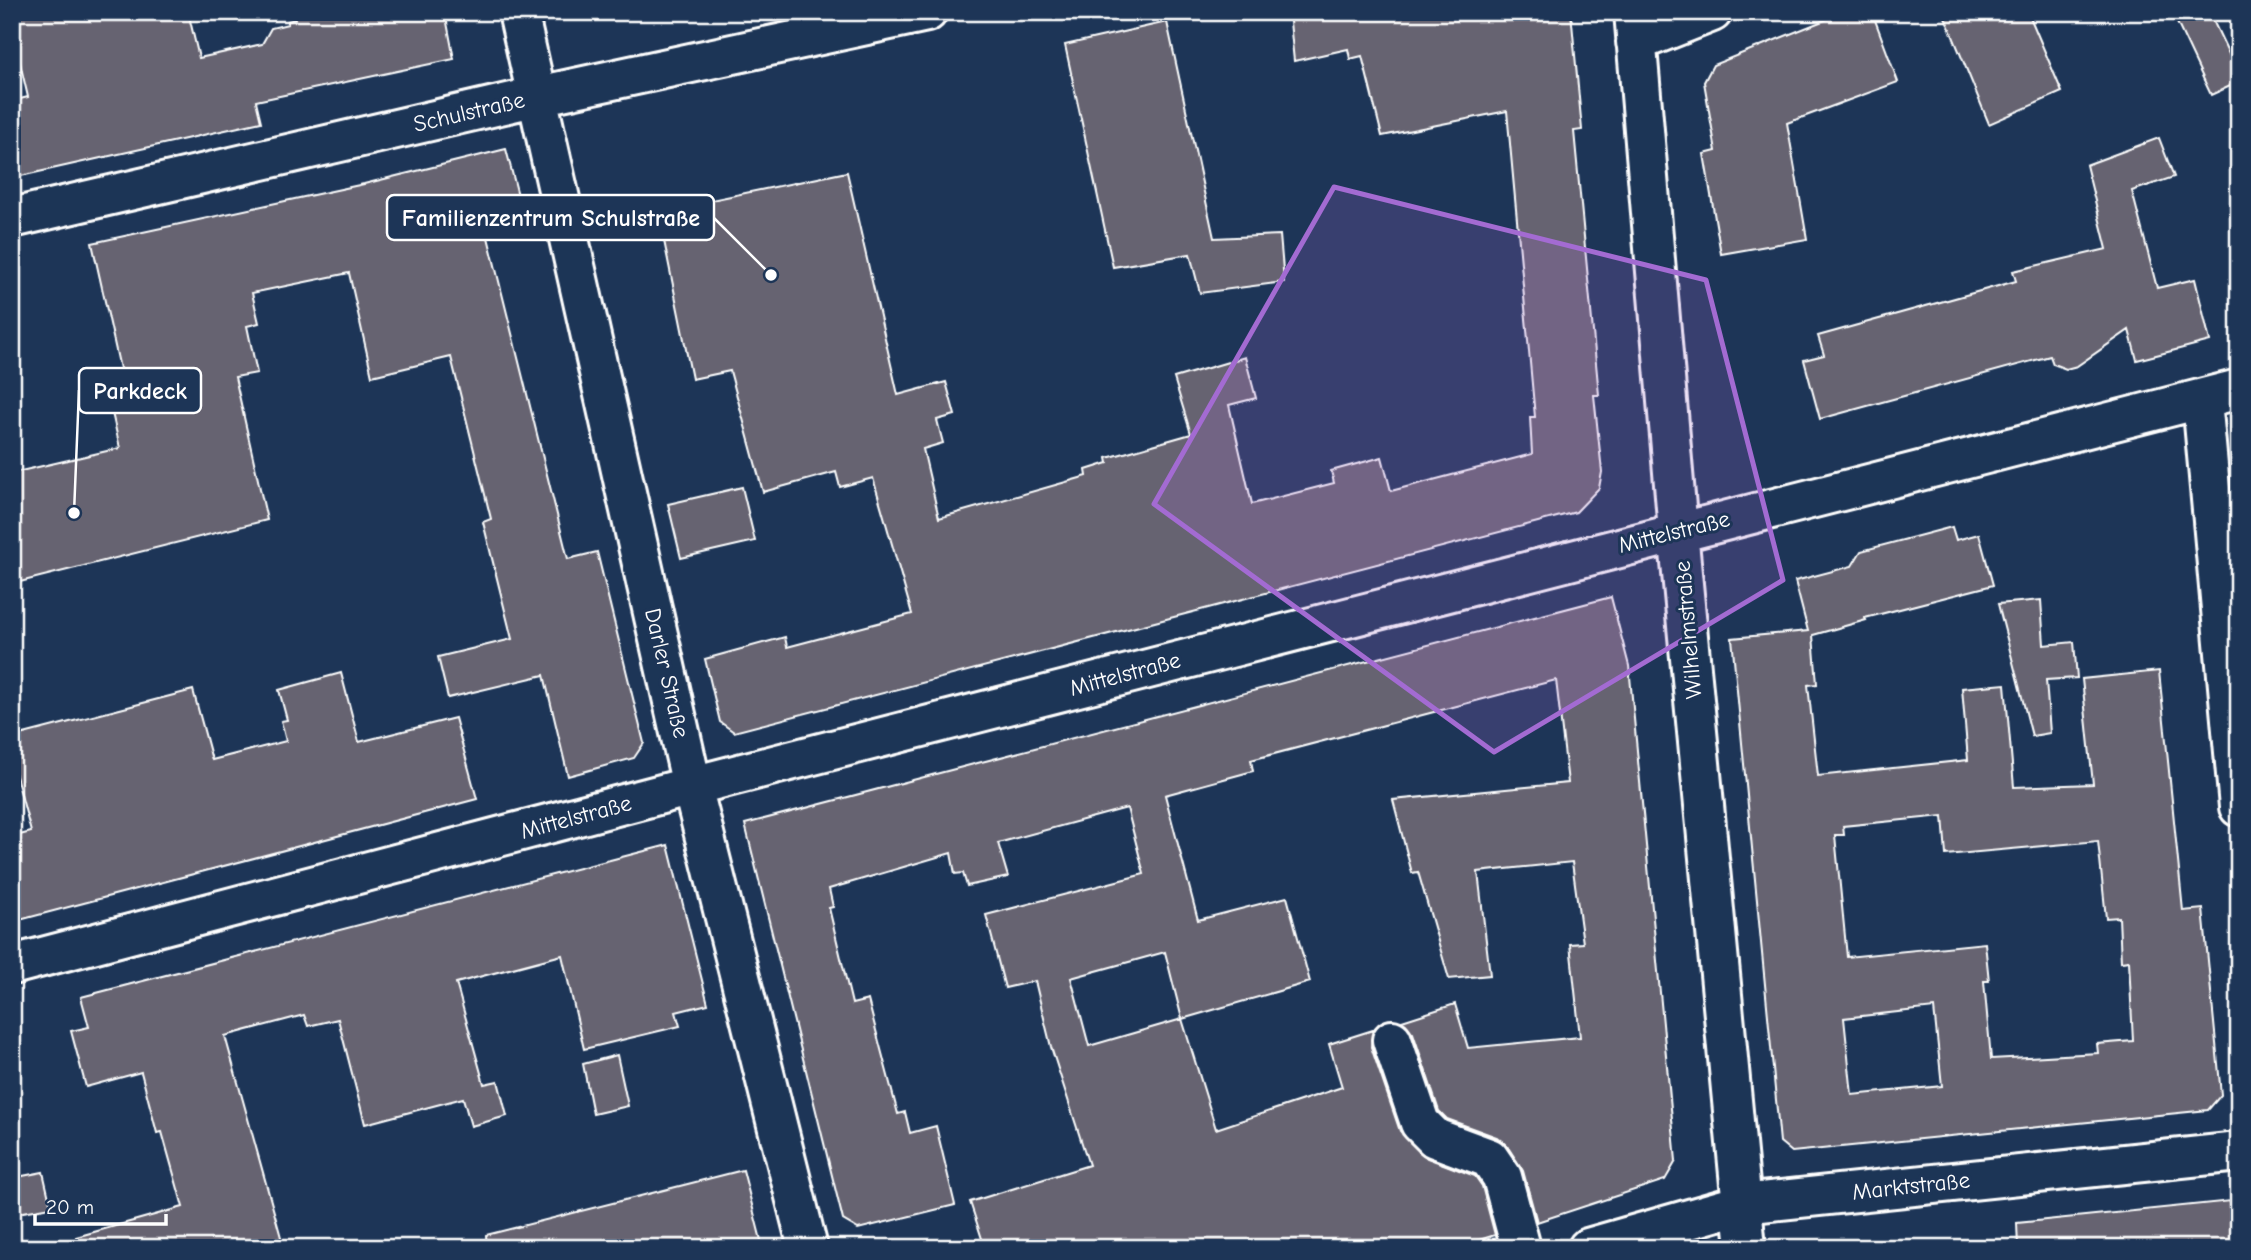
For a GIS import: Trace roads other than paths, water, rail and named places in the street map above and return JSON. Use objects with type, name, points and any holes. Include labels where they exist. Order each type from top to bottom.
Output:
[{"type":"street","name":"Darler Straße","points":[[519,12],[692,786],[808,1248]]},
{"type":"street","name":"Schulstraße","points":[[12,218],[538,96],[927,12]]},
{"type":"street","points":[[1635,27],[1712,12]]},
{"type":"street","name":"Wilhelmstraße","points":[[1635,27],[1678,531],[1746,1248]]},
{"type":"street","name":"Mittelstraße","points":[[12,965],[692,786],[2239,389]]},
{"type":"street","points":[[2202,400],[2239,807]]},
{"type":"street","points":[[1392,1040],[1420,1123],[1435,1138],[1489,1158],[1502,1177],[1521,1248]]},
{"type":"street","name":"Marktstraße","points":[[1588,1248],[1742,1204],[2239,1152]]},
{"type":"place","name":"Familienzentrum Schulstraße","points":[[771,275]]},
{"type":"place","name":"Parkdeck","points":[[74,513]]}]
